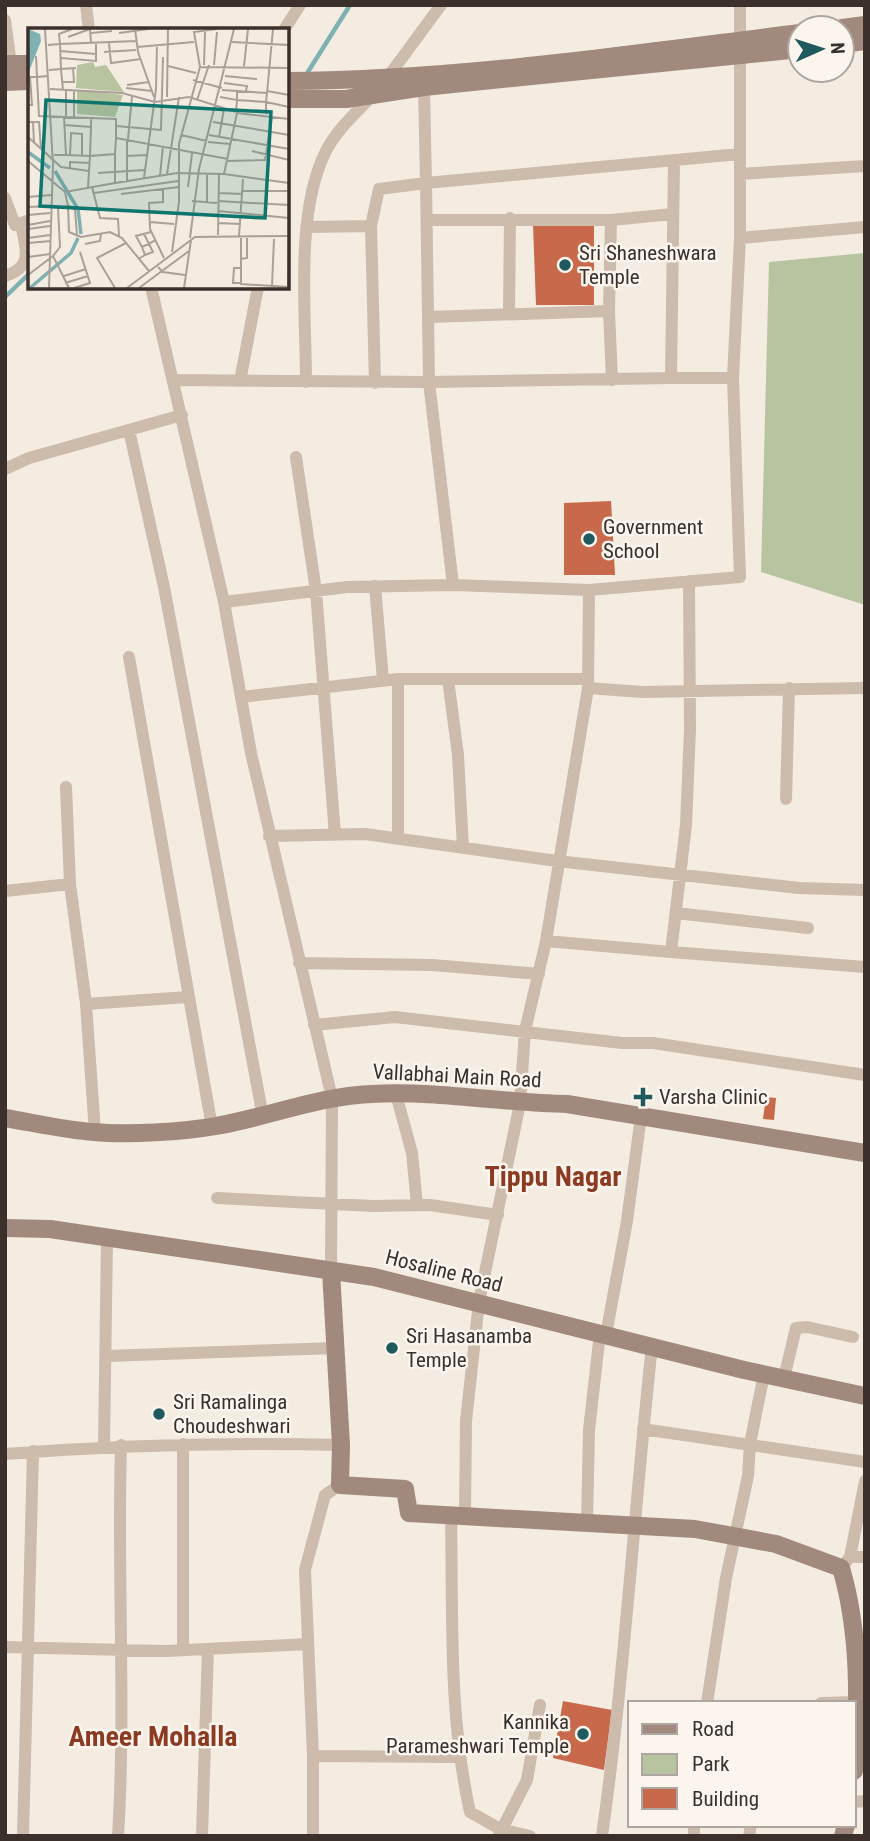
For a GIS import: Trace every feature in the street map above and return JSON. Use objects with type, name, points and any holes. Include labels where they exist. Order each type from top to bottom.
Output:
[{"type":"street","points":[[86,5],[89,28]]},
{"type":"street","points":[[285,28],[300,5]]},
{"type":"street","points":[[306,382],[309,228],[314,187],[325,152],[337,133],[391,75],[440,5]]},
{"type":"street","points":[[224,602],[375,586],[453,585],[589,590],[740,577],[733,379],[740,238],[740,5]]},
{"type":"street","points":[[5,20],[8,64],[6,82],[28,81]]},
{"type":"street","points":[[289,99],[346,99],[740,48],[786,36]]},
{"type":"street","points":[[289,81],[349,80],[653,52],[786,49]]},
{"type":"street","points":[[8,64],[28,64]]},
{"type":"street","points":[[424,87],[429,220],[429,382],[453,585]]},
{"type":"street","points":[[375,383],[371,226],[379,189],[740,154]]},
{"type":"street","points":[[671,378],[674,161]]},
{"type":"street","points":[[740,174],[865,166]]},
{"type":"street","points":[[5,198],[18,224],[25,261],[20,270],[5,276]]},
{"type":"street","points":[[429,220],[611,220],[673,214]]},
{"type":"street","points":[[509,313],[510,218]]},
{"type":"street","points":[[611,220],[608,312],[612,380]]},
{"type":"street","points":[[309,228],[371,226]]},
{"type":"street","points":[[740,238],[865,228]]},
{"type":"street","points":[[151,289],[224,602],[269,836],[332,1098],[331,1271],[341,1445],[340,1485]]},
{"type":"street","points":[[240,381],[258,289]]},
{"type":"street","points":[[429,317],[608,312]]},
{"type":"street","points":[[174,380],[375,383],[733,379]]},
{"type":"street","points":[[5,469],[29,458],[182,415]]},
{"type":"street","points":[[129,430],[164,587],[263,1117]]},
{"type":"street","points":[[296,457],[316,591],[335,835]]},
{"type":"street","points":[[671,952],[686,825],[690,691],[689,581]]},
{"type":"street","points":[[375,586],[383,680]]},
{"type":"street","points":[[530,1836],[499,1833],[470,1812],[458,1758],[450,1623],[466,1421],[479,1302],[520,1103],[525,1031],[546,941],[588,684],[589,590]]},
{"type":"street","points":[[129,657],[212,1127]]},
{"type":"street","points":[[241,696],[398,679],[588,684],[690,691],[865,688]]},
{"type":"street","points":[[398,679],[398,839]]},
{"type":"street","points":[[448,679],[458,755],[463,848]]},
{"type":"street","points":[[786,799],[789,688]]},
{"type":"street","points":[[66,787],[71,884],[86,1004],[95,1132]]},
{"type":"street","points":[[269,836],[365,834],[557,861],[799,888],[865,890]]},
{"type":"street","points":[[5,891],[71,884]]},
{"type":"street","points":[[676,913],[808,928]]},
{"type":"street","points":[[546,941],[865,967]]},
{"type":"street","points":[[299,963],[432,965],[539,974]]},
{"type":"street","points":[[86,1004],[188,997]]},
{"type":"street","points":[[314,1025],[395,1017],[622,1043],[653,1043],[865,1075]]},
{"type":"street","points":[[396,1094],[412,1153],[417,1205]]},
{"type":"street","name":"Vallabhai Main Road","points":[[5,1118],[95,1132],[212,1127],[263,1117],[332,1098],[451,1094],[520,1103],[567,1104],[865,1153]]},
{"type":"street","points":[[587,1524],[589,1430],[603,1334],[627,1221],[642,1116]]},
{"type":"street","points":[[217,1198],[417,1205],[498,1215]]},
{"type":"street","name":"Hosaline Road","points":[[5,1228],[50,1229],[374,1277],[764,1374],[865,1396]]},
{"type":"street","points":[[104,1446],[107,1238]]},
{"type":"street","points":[[784,1378],[796,1328],[807,1327],[853,1337]]},
{"type":"street","points":[[602,1836],[618,1726],[632,1526],[652,1346]]},
{"type":"street","points":[[107,1356],[336,1348]]},
{"type":"street","points":[[707,1701],[726,1578],[736,1536],[764,1374]]},
{"type":"street","points":[[643,1429],[865,1462]]},
{"type":"street","points":[[183,1444],[183,1650]]},
{"type":"street","points":[[5,1454],[121,1445],[341,1445]]},
{"type":"street","points":[[118,1836],[122,1650],[117,1557],[121,1445]]},
{"type":"street","points":[[23,1836],[33,1451]]},
{"type":"street","points":[[856,1725],[852,1605],[845,1562],[865,1481]]},
{"type":"street","points":[[313,1836],[313,1756],[305,1570],[325,1495],[340,1485],[405,1489],[409,1513],[695,1529],[776,1544],[845,1562],[865,1557]]},
{"type":"street","points":[[5,1647],[183,1650],[308,1644]]},
{"type":"street","points":[[202,1836],[208,1648]]},
{"type":"street","points":[[499,1833],[527,1780],[540,1705]]},
{"type":"street","points":[[313,1756],[458,1758]]},
{"type":"green space","points":[[865,253],[865,605],[761,572],[769,262]]},
{"type":"building","name":"Sri Shaneshwara Temple","points":[[533,225],[594,225],[594,305],[536,305]]},
{"type":"building","name":"Government School","points":[[611,501],[615,575],[564,575],[564,503]]},
{"type":"building","points":[[766,1097],[776,1098],[774,1120],[763,1119]]},
{"type":"building","name":"Kannika Parameshwari Temple","points":[[563,1701],[612,1710],[604,1770],[553,1758]]},
{"type":"waterway","points":[[306,75],[350,5]]},
{"type":"waterway","points":[[5,297],[28,275]]},
{"type":"place","name":"Sri Shaneshwara Temple","points":[[565,265]]},
{"type":"place","name":"Government School","points":[[589,539]]},
{"type":"place","name":"Varsha Clinic","points":[[643,1097]]},
{"type":"place","name":"Sri Hasanamba Temple","points":[[392,1348]]},
{"type":"place","name":"Sri Ramalinga Choudeshwari","points":[[159,1414]]},
{"type":"place","name":"Kannika Parameshwari Temple","points":[[583,1734]]},
{"type":"district","name":"Tippu Nagar","points":[[553,1176]]},
{"type":"district","name":"Ameer Mohalla","points":[[153,1736]]}]
